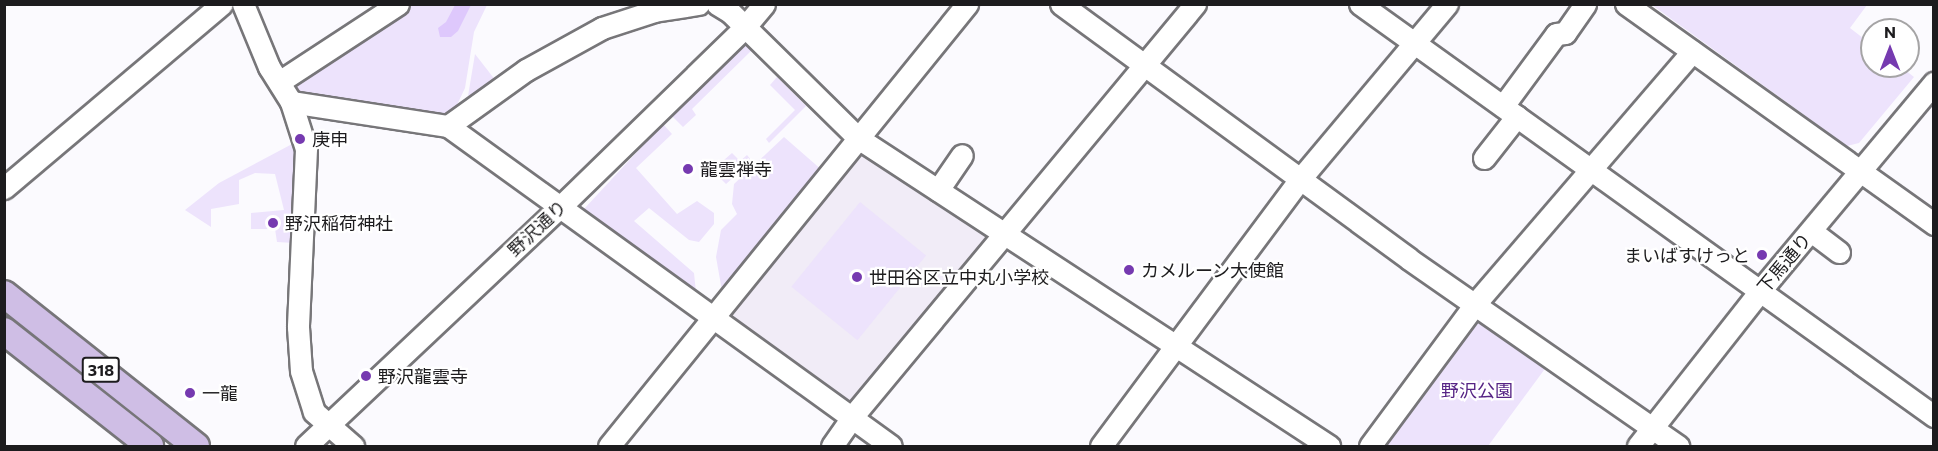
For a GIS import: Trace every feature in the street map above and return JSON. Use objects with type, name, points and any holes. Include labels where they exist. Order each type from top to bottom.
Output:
[{"type":"main road","name":"318","points":[[4,294],[196,447]]},
{"type":"main road","name":"318","points":[[4,331],[150,447]]},
{"type":"street","points":[[4,188],[222,4]]},
{"type":"street","points":[[279,82],[398,4]]},
{"type":"street","points":[[448,126],[526,70],[602,28],[654,11],[698,4]]},
{"type":"street","points":[[717,4],[858,138],[1329,447]]},
{"type":"street","name":"野沢通り","points":[[306,447],[560,207],[744,28],[764,4]]},
{"type":"street","points":[[609,447],[967,4]]},
{"type":"street","points":[[1061,4],[1475,304],[1678,447]]},
{"type":"street","points":[[832,447],[852,417],[1146,66],[1195,4]]},
{"type":"street","points":[[1360,4],[1934,416]]},
{"type":"street","points":[[1101,447],[1301,178],[1447,4]]},
{"type":"street","points":[[1484,158],[1556,34],[1565,33],[1586,4]]},
{"type":"street","points":[[1626,4],[1934,224]]},
{"type":"street","points":[[245,5],[279,82],[291,102],[306,149],[298,327],[301,371],[314,412],[352,447]]},
{"type":"street","points":[[1370,447],[1475,304],[1589,168],[1692,52]]},
{"type":"street","name":"下馬通り","points":[[1638,447],[1759,292],[1934,83]]},
{"type":"street","points":[[291,102],[448,126],[891,447]]},
{"type":"street","points":[[938,189],[962,155]]},
{"type":"street","points":[[1811,231],[1839,252]]},
{"type":"shaded area","points":[[455,5],[471,5],[458,31],[451,37],[440,37],[438,28],[446,22]]},
{"type":"shaded area","name":"世田谷区立中丸小学校","points":[[862,152],[987,235],[988,242],[850,403],[844,403],[727,319],[727,312],[855,153]]},
{"type":"green space","points":[[405,5],[487,5],[474,32],[465,88],[448,124],[296,99],[284,82]]},
{"type":"green space","points":[[1652,5],[1867,5],[1850,28],[1860,36],[1860,78],[1913,78],[1859,143],[1847,146]]},
{"type":"green space","points":[[745,44],[752,50],[692,109],[696,115],[683,127],[671,115]]},
{"type":"green space","points":[[475,54],[496,81],[468,96]]},
{"type":"green space","points":[[777,77],[806,106],[769,143],[766,139],[795,110],[770,85]]},
{"type":"green space","points":[[663,124],[672,134],[636,168],[677,214],[697,201],[714,213],[714,224],[699,242],[689,240],[649,208],[634,221],[694,273],[696,292],[589,218],[584,209]]},
{"type":"green space","points":[[784,137],[823,171],[722,291],[716,257],[721,230],[737,214],[732,204],[734,184]]},
{"type":"green space","points":[[294,143],[298,146],[294,243],[277,242],[275,229],[251,229],[251,213],[284,210],[275,174],[255,173],[239,180],[239,204],[211,209],[211,227],[185,210],[219,183]]},
{"type":"green space","points":[[732,153],[740,161],[747,155],[752,161],[726,184],[718,176],[729,166],[724,160]]},
{"type":"green space","points":[[860,202],[926,255],[857,340],[791,287]]},
{"type":"green space","name":"野沢公園","points":[[1479,316],[1547,366],[1488,446],[1383,446]]},
{"type":"place","name":"庚申","points":[[300,139]]},
{"type":"place","name":"龍雲禅寺","points":[[688,169]]},
{"type":"place","name":"野沢稲荷神社","points":[[273,223]]},
{"type":"place","name":"まいばすけっと","points":[[1762,255]]},
{"type":"place","name":"カメルーン大使館","points":[[1129,270]]},
{"type":"place","name":"世田谷区立中丸小学校","points":[[857,277]]},
{"type":"place","name":"野沢龍雲寺","points":[[366,376]]},
{"type":"place","name":"一龍","points":[[190,393]]}]
